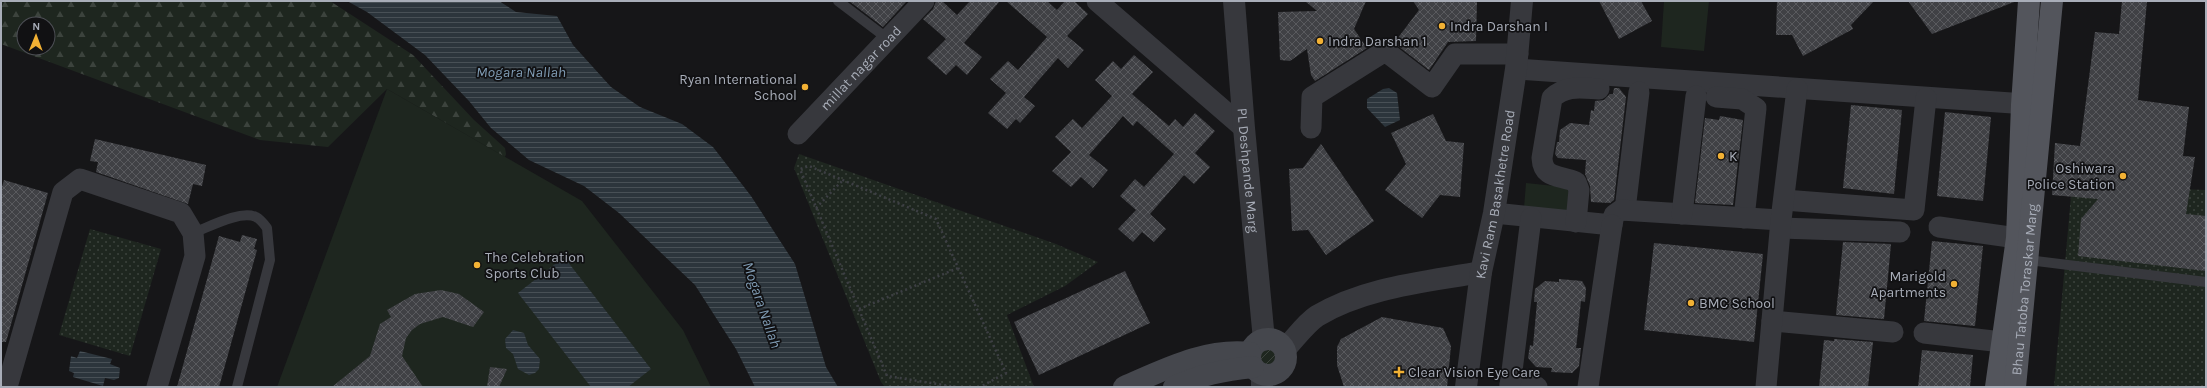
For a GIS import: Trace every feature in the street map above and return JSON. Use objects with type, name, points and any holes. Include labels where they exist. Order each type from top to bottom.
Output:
[{"type":"main road","name":"Bhau Tatoba Toraskar Marg","points":[[2016,387],[2040,146],[2032,105],[2029,1]]},
{"type":"main road","name":"Bhau Tatoba Toraskar Marg","points":[[1996,387],[2017,238],[2032,105],[2052,1]]},
{"type":"main road","points":[[1268,371],[1272,339],[1285,349]]},
{"type":"main road","points":[[1124,387],[1193,359],[1236,351],[1268,371]]},
{"type":"main road","points":[[1174,387],[1200,375],[1229,369],[1268,371]]},
{"type":"street","name":"millat nagar road","points":[[798,134],[924,1]]},
{"type":"street","points":[[1097,1],[1244,128]]},
{"type":"street","name":"PL Deshpande Marg","points":[[1234,1],[1244,128],[1268,371]]},
{"type":"street","name":"Kavi Ram Basakhetre Road","points":[[1466,387],[1481,272],[1494,213],[1517,61],[1522,1]]},
{"type":"street","points":[[1311,128],[1312,97],[1384,51],[1432,87],[1455,54],[1797,89],[2032,105]]},
{"type":"street","points":[[1576,222],[1579,190],[1576,182],[1548,174],[1543,167],[1542,158],[1552,98],[1559,91],[1570,87],[1742,99],[1756,108],[1744,218]]},
{"type":"street","points":[[1766,387],[1782,216],[1797,89]]},
{"type":"street","points":[[1588,387],[1639,92]]},
{"type":"street","points":[[1682,214],[1696,96]]},
{"type":"street","points":[[1494,213],[1576,222],[1682,214],[1744,218],[1914,210],[1926,98]]},
{"type":"street","points":[[7,387],[63,192],[80,179],[181,213],[193,233],[195,256],[157,387]]},
{"type":"street","points":[[1782,216],[1900,232]]},
{"type":"street","points":[[1531,218],[1510,386],[1537,387]]},
{"type":"street","points":[[1939,227],[2017,238]]},
{"type":"street","points":[[1285,349],[1316,317],[1350,299],[1397,288],[1481,272]]},
{"type":"street","points":[[1772,321],[1893,332]]},
{"type":"street","points":[[1924,333],[2002,342]]},
{"type":"lane","points":[[838,1],[888,39]]},
{"type":"lane","points":[[193,233],[229,218],[246,215],[256,217],[267,228],[270,260],[237,387]]},
{"type":"lane","points":[[2028,260],[2206,282]]},
{"type":"path","points":[[956,387],[887,376],[800,169],[809,166],[936,219],[1006,373],[980,387]]},
{"type":"path","points":[[816,208],[843,180]]},
{"type":"path","points":[[859,309],[958,268]]},
{"type":"green space","points":[[1,1],[330,1],[413,55],[474,120],[505,148],[506,154],[505,157],[387,89],[328,147],[260,140],[33,56],[56,56],[56,16],[16,16],[16,50],[1,44]]},
{"type":"green space","points":[[1664,1],[1709,1],[1704,51],[1661,47]]},
{"type":"green space","name":"The Celebration Sports Club","points":[[387,89],[582,201],[683,330],[711,387],[277,387]]},
{"type":"green space","points":[[799,154],[1056,244],[1098,262],[1065,286],[1007,315],[1034,387],[885,387],[881,382],[794,168]]},
{"type":"green space","points":[[1526,183],[1574,188],[1571,213],[1524,208]]},
{"type":"green space","points":[[2072,185],[2206,190],[2206,387],[2054,387]]},
{"type":"green space","points":[[90,229],[161,249],[130,356],[59,335]]},
{"type":"green space","points":[[1269,347],[1273,348],[1279,354],[1279,362],[1273,368],[1269,369],[1265,368],[1259,362],[1258,358],[1259,354],[1265,348]]},
{"type":"water","name":"Mogara Nallah","points":[[347,1],[499,1],[516,12],[557,16],[573,45],[611,87],[640,107],[682,124],[713,147],[751,196],[795,264],[826,367],[838,387],[755,387],[736,349],[695,285],[619,213],[584,186],[529,160],[491,128],[469,101],[425,55],[367,12]]},
{"type":"water","points":[[1389,88],[1397,93],[1400,120],[1385,127],[1367,108],[1367,99],[1383,89]]},
{"type":"water","points":[[564,257],[651,369],[628,387],[591,387],[518,293]]},
{"type":"water","points":[[513,330],[524,333],[528,345],[540,359],[539,369],[535,373],[529,375],[518,369],[513,354],[506,348],[505,339]]},
{"type":"water","points":[[80,351],[112,359],[110,364],[120,368],[119,378],[114,380],[105,378],[103,386],[73,377],[74,373],[69,371],[71,356],[77,358]]},
{"type":"building","points":[[849,1],[907,1],[883,27]]},
{"type":"building","points":[[936,1],[942,1],[957,15],[970,1],[1000,1],[964,43],[982,57],[967,75],[956,65],[946,75],[927,58],[946,39],[923,19],[933,9]]},
{"type":"building","points":[[1006,1],[1047,1],[1057,10],[1065,1],[1074,1],[1088,14],[1067,36],[1084,50],[1068,68],[1058,58],[1024,97],[1035,106],[1020,123],[1016,119],[1007,129],[988,113],[1006,93],[990,79],[1008,61],[1018,70],[1047,37]]},
{"type":"building","name":"Indra Darshan 1","points":[[1305,1],[1366,1],[1354,29],[1367,48],[1315,81],[1311,75],[1307,49],[1290,61],[1280,60],[1278,12],[1317,11]]},
{"type":"building","name":"Indra Darshan I","points":[[1413,1],[1477,1],[1476,41],[1448,42],[1429,70],[1394,43],[1419,10]]},
{"type":"building","points":[[1599,1],[1641,1],[1652,21],[1619,39]]},
{"type":"building","points":[[1777,1],[1874,1],[1851,25],[1853,29],[1803,56],[1792,35],[1776,35]]},
{"type":"building","points":[[1908,1],[2014,1],[2014,2],[1932,34]]},
{"type":"building","points":[[2122,1],[2147,1],[2138,100],[2189,107],[2183,156],[2195,157],[2186,214],[2206,216],[2206,271],[2078,256],[2081,219],[2098,199],[2052,195],[2055,143],[2080,146],[2095,32],[2119,34]]},
{"type":"building","points":[[1134,55],[1153,72],[1132,94],[1169,126],[1175,119],[1183,127],[1195,113],[1215,131],[1195,153],[1210,167],[1194,184],[1184,175],[1150,214],[1166,229],[1154,242],[1142,232],[1133,242],[1118,229],[1136,210],[1120,196],[1135,179],[1144,187],[1174,154],[1137,121],[1133,126],[1123,116],[1089,155],[1108,170],[1093,188],[1081,177],[1071,187],[1052,171],[1071,152],[1055,137],[1073,119],[1082,128],[1112,96],[1095,80],[1113,61],[1121,69]]},
{"type":"building","points":[[1614,88],[1619,88],[1626,97],[1614,200],[1610,203],[1591,202],[1590,186],[1585,174],[1586,160],[1558,158],[1555,154],[1557,142],[1559,142],[1560,130],[1570,123],[1589,125],[1591,110],[1594,111],[1595,101],[1604,100],[1610,94],[1613,94]]},
{"type":"building","points":[[1851,105],[1902,110],[1894,194],[1843,188]]},
{"type":"building","points":[[1945,112],[1991,117],[1983,201],[1937,196]]},
{"type":"building","points":[[1433,114],[1446,141],[1464,143],[1460,197],[1440,195],[1422,218],[1385,190],[1406,164],[1391,133]]},
{"type":"building","name":"K","points":[[1720,116],[1743,120],[1733,205],[1695,203],[1705,118],[1719,120]]},
{"type":"building","points":[[95,139],[206,165],[202,186],[193,184],[188,204],[96,172],[98,162],[90,161]]},
{"type":"building","points":[[1321,144],[1374,221],[1326,255],[1308,230],[1292,231],[1289,169],[1303,168]]},
{"type":"building","points":[[4,180],[48,193],[6,342],[1,342],[1,190]]},
{"type":"building","points":[[242,235],[257,239],[254,249],[257,250],[219,387],[177,387],[219,236],[240,242]]},
{"type":"building","name":"Marigold Apartments","points":[[1932,241],[1983,246],[1975,326],[1924,321]]},
{"type":"building","points":[[1843,242],[1891,244],[1884,319],[1836,315]]},
{"type":"building","points":[[1654,243],[1763,254],[1754,342],[1644,330]]},
{"type":"building","points":[[1125,271],[1150,323],[1039,375],[1014,322]]},
{"type":"building","points":[[1559,279],[1582,281],[1586,288],[1585,302],[1581,301],[1576,348],[1581,348],[1579,366],[1572,373],[1551,372],[1552,368],[1536,367],[1528,358],[1530,345],[1533,346],[1537,302],[1534,302],[1535,289],[1545,281],[1559,282]]},
{"type":"building","points":[[441,290],[459,294],[484,312],[473,327],[443,317],[420,324],[412,330],[406,338],[402,356],[423,387],[332,387],[370,356],[380,324],[391,317],[387,310],[415,294]]},
{"type":"building","points":[[1382,317],[1443,328],[1451,346],[1447,387],[1344,387],[1337,365],[1337,347],[1341,339]]},
{"type":"building","points":[[1834,339],[1873,342],[1868,387],[1819,387],[1824,340],[1834,341]]},
{"type":"building","points":[[1922,350],[1973,355],[1970,387],[1918,387]]},
{"type":"building","points":[[490,367],[507,369],[499,387],[487,387]]},
{"type":"place","name":"Indra Darshan I","points":[[1442,26]]},
{"type":"place","name":"Indra Darshan 1","points":[[1320,41]]},
{"type":"place","name":"Ryan International School","points":[[805,87]]},
{"type":"place","name":"K","points":[[1721,156]]},
{"type":"place","name":"Oshiwara Police Station","points":[[2123,176]]},
{"type":"place","name":"The Celebration Sports Club","points":[[477,265]]},
{"type":"place","name":"Marigold Apartments","points":[[1954,284]]},
{"type":"place","name":"BMC School","points":[[1691,303]]},
{"type":"place","name":"Clear Vision Eye Care","points":[[1399,372]]}]
